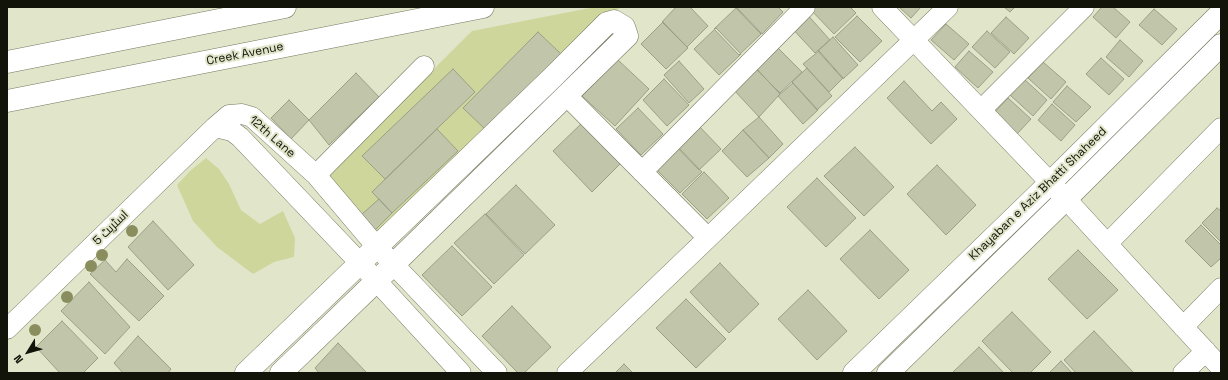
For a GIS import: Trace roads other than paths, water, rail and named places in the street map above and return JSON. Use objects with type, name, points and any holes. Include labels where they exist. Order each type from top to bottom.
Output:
[{"type":"street","points":[[7,62],[285,7]]},
{"type":"street","name":"Creek Avenue","points":[[7,100],[483,7]]},
{"type":"street","points":[[642,172],[805,7]]},
{"type":"street","points":[[882,7],[1066,199],[1221,368]]},
{"type":"street","points":[[566,373],[948,7]]},
{"type":"street","points":[[981,110],[1084,7]]},
{"type":"street","name":"Khayaban e Aziz Bhatti Shaheed","points":[[854,373],[1050,183],[1221,13]]},
{"type":"street","points":[[246,373],[553,77],[606,23],[614,21],[620,24],[626,31],[627,36],[281,373]]},
{"type":"street","name":"Khayaban e Aziz Bhatti Shaheed","points":[[888,373],[1221,45]]},
{"type":"street","points":[[316,175],[424,66]]},
{"type":"street","points":[[567,96],[708,238]]},
{"type":"street","name":"12th Lane","points":[[215,127],[229,115],[242,114],[252,117],[316,175],[376,246],[497,373]]},
{"type":"street","name":"12th Lane","points":[[215,127],[232,131],[240,137],[377,281],[461,373]]},
{"type":"street","name":"اسٹریٹ 5","points":[[7,329],[215,127]]},
{"type":"street","points":[[1107,244],[1221,128]]},
{"type":"street","points":[[1183,327],[1221,288]]},
{"type":"street","points":[[1183,373],[1206,351]]}]
